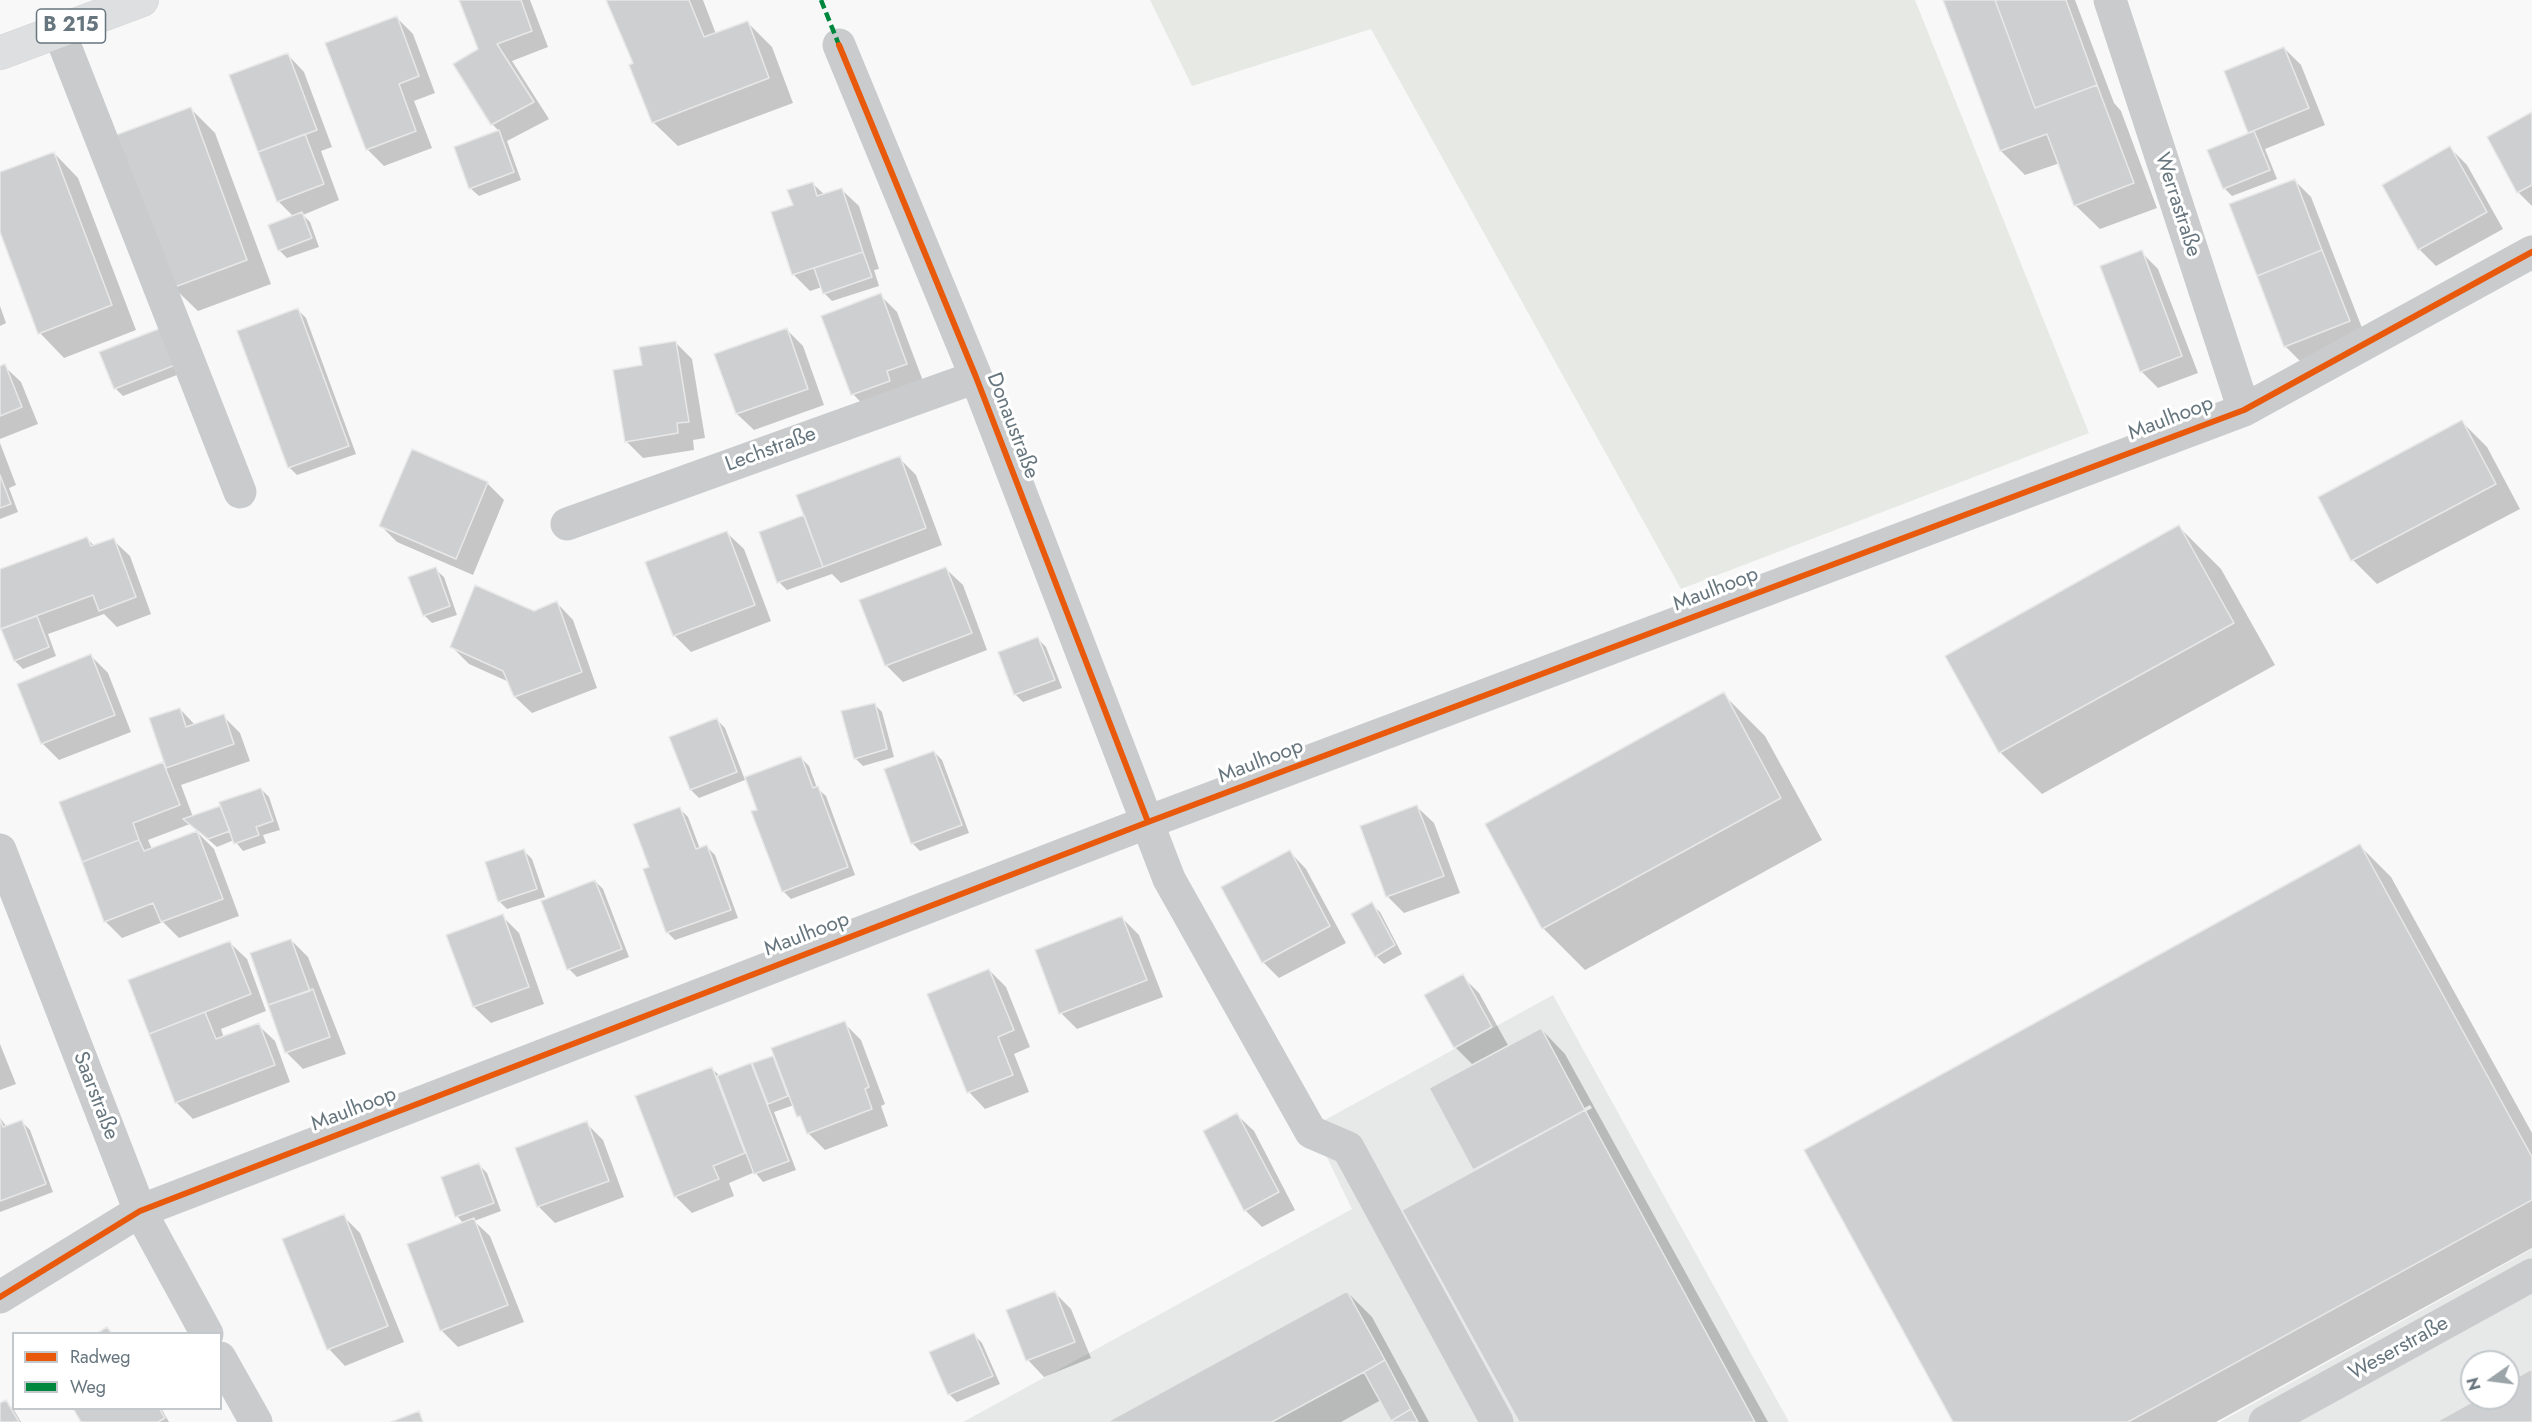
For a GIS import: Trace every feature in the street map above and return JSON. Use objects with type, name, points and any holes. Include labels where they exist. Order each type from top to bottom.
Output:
[{"type":"main road","name":"B 215","points":[[0,52],[142,0]]},
{"type":"street","name":"Werrastraße","points":[[2110,0],[2244,410]]},
{"type":"street","points":[[59,31],[240,492]]},
{"type":"street","name":"Donaustraße","points":[[839,45],[976,377],[1169,879],[1311,1132],[1348,1148],[1497,1422]]},
{"type":"street","name":"Maulhoop","points":[[0,1297],[140,1211],[1148,822],[2244,410],[2532,252]]},
{"type":"street","name":"Lechstraße","points":[[567,524],[976,377]]},
{"type":"street","name":"Saarstraße","points":[[0,850],[140,1211],[206,1332]]},
{"type":"street","name":"Weserstraße","points":[[2265,1422],[2532,1275]]},
{"type":"street","points":[[222,1362],[256,1422]]},
{"type":"shaded area","points":[[1150,0],[1915,0],[2089,433],[1681,589],[1371,29],[1192,86]]},
{"type":"shaded area","points":[[1553,995],[1789,1422],[963,1422],[1352,1209],[1312,1127]]},
{"type":"shaded area","points":[[2532,1249],[2532,1422],[2220,1422]]},
{"type":"building","points":[[459,0],[521,0],[532,31],[497,44],[534,102],[491,125],[453,64],[478,49]]},
{"type":"building","points":[[606,0],[689,0],[704,37],[748,21],[769,78],[652,123],[629,65],[633,63]]},
{"type":"building","points":[[1943,0],[1995,0],[2035,108],[2097,85],[2134,183],[2074,206],[2047,134],[2000,151]]},
{"type":"building","points":[[1995,0],[2066,0],[2097,85],[2035,108]]},
{"type":"building","points":[[397,16],[419,76],[399,84],[416,131],[366,150],[325,43]]},
{"type":"building","points":[[2284,47],[2309,108],[2248,133],[2224,71]]},
{"type":"building","points":[[288,53],[317,130],[258,152],[229,75]]},
{"type":"building","points":[[191,107],[247,260],[172,288],[116,135]]},
{"type":"building","points":[[2532,112],[2532,185],[2517,193],[2487,137]]},
{"type":"building","points":[[499,130],[514,172],[469,189],[454,147]]},
{"type":"building","points":[[2254,131],[2270,170],[2223,189],[2207,150]]},
{"type":"building","points":[[305,134],[324,184],[277,202],[258,152]]},
{"type":"building","points":[[2450,146],[2487,212],[2418,250],[2382,185]]},
{"type":"building","points":[[54,152],[112,305],[38,334],[0,232],[0,172]]},
{"type":"building","points":[[2295,179],[2322,250],[2257,276],[2229,204]]},
{"type":"building","points":[[813,182],[817,196],[842,188],[863,252],[792,275],[771,212],[793,205],[787,190]]},
{"type":"building","points":[[302,212],[312,238],[278,251],[268,225]]},
{"type":"building","points":[[2142,250],[2182,356],[2140,372],[2100,266]]},
{"type":"building","points":[[2322,250],[2350,321],[2284,347],[2257,276]]},
{"type":"building","points":[[863,252],[872,277],[823,294],[814,268]]},
{"type":"building","points":[[881,293],[907,364],[887,371],[890,381],[851,395],[821,316]]},
{"type":"building","points":[[298,308],[349,446],[288,468],[237,331]]},
{"type":"building","points":[[161,328],[175,365],[114,389],[99,352]]},
{"type":"building","points":[[787,328],[808,389],[736,414],[714,354]]},
{"type":"building","points":[[676,341],[689,422],[677,423],[678,433],[625,442],[613,370],[642,365],[639,347]]},
{"type":"building","points":[[5,364],[22,407],[0,416],[0,366]]},
{"type":"building","points":[[2462,420],[2496,484],[2351,561],[2318,497]]},
{"type":"building","points":[[412,449],[488,482],[456,559],[379,526]]},
{"type":"building","points":[[900,456],[926,528],[823,567],[796,495]]},
{"type":"building","points":[[0,475],[11,504],[0,508]]},
{"type":"building","points":[[804,515],[823,567],[777,583],[759,532]]},
{"type":"building","points":[[2179,525],[2234,623],[1999,753],[1945,656]]},
{"type":"building","points":[[727,531],[755,605],[673,636],[645,562]]},
{"type":"building","points":[[87,537],[91,546],[114,538],[136,597],[99,611],[93,595],[0,629],[0,569]]},
{"type":"building","points":[[436,567],[450,606],[423,616],[408,577]]},
{"type":"building","points":[[946,567],[972,633],[885,666],[859,600]]},
{"type":"building","points":[[475,585],[534,611],[557,601],[582,672],[514,697],[503,671],[450,647]]},
{"type":"building","points":[[37,616],[49,647],[14,661],[1,629]]},
{"type":"building","points":[[1038,637],[1055,680],[1014,695],[998,652]]},
{"type":"building","points":[[91,654],[115,715],[41,744],[17,684]]},
{"type":"building","points":[[1724,692],[1781,798],[1542,929],[1485,824]]},
{"type":"building","points":[[875,703],[887,749],[854,759],[841,711]]},
{"type":"building","points":[[180,708],[186,727],[224,714],[234,744],[166,768],[149,718]]},
{"type":"building","points":[[717,718],[737,772],[690,790],[669,737]]},
{"type":"building","points":[[934,751],[962,825],[911,844],[884,769]]},
{"type":"building","points":[[801,756],[813,788],[818,786],[848,867],[782,892],[751,811],[757,810],[745,777]]},
{"type":"building","points":[[163,762],[180,805],[133,823],[139,840],[82,862],[59,802]]},
{"type":"building","points":[[261,788],[273,821],[256,827],[259,835],[234,844],[219,802]]},
{"type":"building","points":[[1417,805],[1444,876],[1386,897],[1360,826]]},
{"type":"building","points":[[220,806],[230,831],[208,839],[183,819]]},
{"type":"building","points":[[680,807],[696,849],[707,845],[731,910],[666,933],[643,869],[649,867],[633,824]]},
{"type":"building","points":[[197,831],[223,899],[161,922],[153,903],[104,922],[82,862],[139,840],[144,851]]},
{"type":"building","points":[[2360,844],[2532,1157],[2532,1200],[2128,1422],[1953,1422],[1804,1150]]},
{"type":"building","points":[[524,849],[537,889],[498,902],[485,862]]},
{"type":"building","points":[[1290,850],[1330,926],[1262,963],[1221,887]]},
{"type":"building","points":[[595,880],[622,949],[567,970],[541,901]]},
{"type":"building","points":[[1372,902],[1395,945],[1375,957],[1351,914]]},
{"type":"building","points":[[503,914],[529,987],[473,1007],[446,935]]},
{"type":"building","points":[[1122,916],[1147,980],[1059,1014],[1035,950]]},
{"type":"building","points":[[291,939],[310,991],[268,1005],[250,953]]},
{"type":"building","points":[[230,941],[251,994],[149,1034],[128,980]]},
{"type":"building","points":[[989,969],[1014,1030],[998,1037],[1013,1075],[967,1093],[927,994]]},
{"type":"building","points":[[1463,974],[1492,1027],[1454,1048],[1424,995]]},
{"type":"building","points":[[313,989],[330,1037],[285,1053],[268,1005]]},
{"type":"building","points":[[205,1012],[216,1039],[259,1023],[275,1065],[175,1103],[149,1034]]},
{"type":"building","points":[[845,1021],[869,1087],[865,1089],[872,1109],[807,1134],[800,1116],[797,1117],[771,1048]]},
{"type":"building","points":[[1541,1028],[1585,1110],[1473,1170],[1429,1088]]},
{"type":"building","points":[[773,1056],[788,1096],[768,1104],[752,1063]]},
{"type":"building","points":[[751,1063],[789,1161],[754,1174],[717,1076]]},
{"type":"building","points":[[712,1067],[745,1153],[713,1166],[719,1179],[674,1197],[635,1096]]},
{"type":"building","points":[[1585,1110],[1755,1422],[1519,1422],[1402,1210]]},
{"type":"building","points":[[1237,1113],[1279,1192],[1244,1211],[1203,1131]]},
{"type":"building","points":[[0,1119],[3,1127],[22,1120],[46,1184],[0,1201]]},
{"type":"building","points":[[587,1121],[609,1181],[537,1207],[515,1148]]},
{"type":"building","points":[[479,1163],[494,1203],[455,1217],[441,1177]]},
{"type":"building","points":[[344,1214],[388,1326],[327,1350],[282,1239]]},
{"type":"building","points":[[474,1218],[508,1305],[440,1331],[407,1244]]},
{"type":"building","points":[[1055,1291],[1075,1342],[1026,1361],[1006,1310]]},
{"type":"building","points":[[1347,1291],[1385,1360],[1364,1372],[1272,1422],[1107,1422]]},
{"type":"building","points":[[107,1327],[111,1332],[99,1332]]},
{"type":"building","points":[[974,1333],[993,1376],[948,1395],[929,1352]]},
{"type":"building","points":[[1385,1360],[1411,1409],[1391,1421],[1364,1372]]},
{"type":"building","points":[[2532,1369],[2532,1422],[2436,1422],[2460,1409],[2520,1410],[2520,1376]]},
{"type":"building","points":[[6,1400],[19,1422],[0,1422],[0,1403]]},
{"type":"building","points":[[1411,1409],[1418,1422],[1388,1422],[1391,1421]]},
{"type":"building","points":[[74,1410],[160,1410],[165,1418],[158,1422],[81,1422]]},
{"type":"building","points":[[419,1411],[423,1422],[391,1422]]},
{"type":"marked path","points":[[821,0],[839,45]]},
{"type":"cycle path","points":[[839,45],[976,377],[1148,822]]},
{"type":"cycle path","points":[[0,1297],[140,1211],[1148,822],[2244,410],[2532,252]]}]
